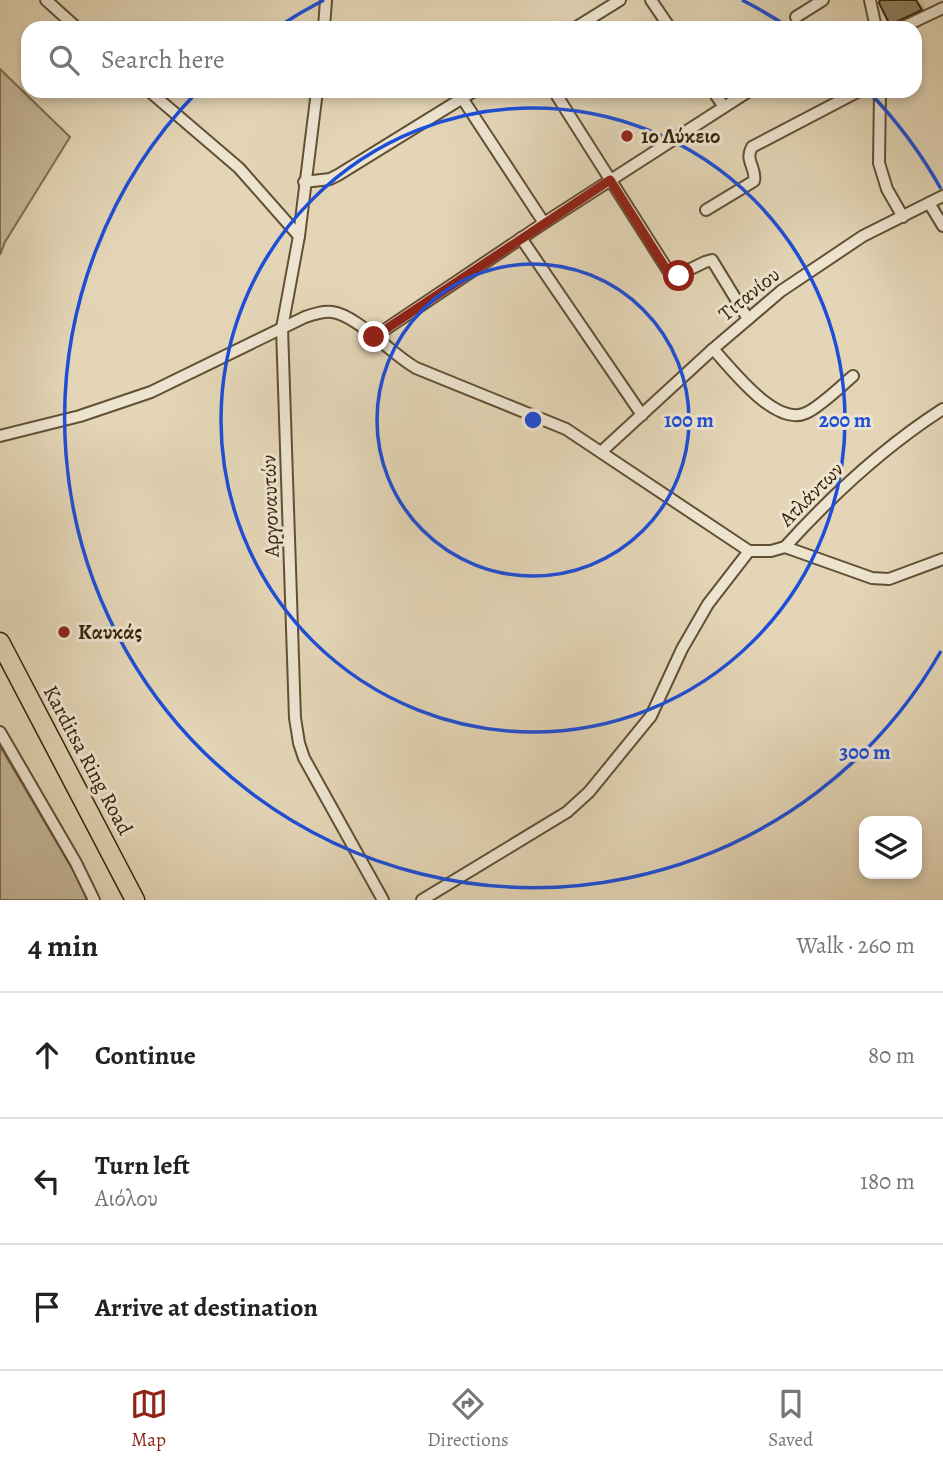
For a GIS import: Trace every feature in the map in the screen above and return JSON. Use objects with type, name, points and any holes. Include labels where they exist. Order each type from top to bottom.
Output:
[{"type":"main road","name":"Karditsa Ring Road","points":[[0,642],[135,900]]},
{"type":"street","points":[[46,0],[69,21]]},
{"type":"street","points":[[324,21],[326,0]]},
{"type":"street","points":[[586,21],[620,0]]},
{"type":"street","points":[[651,0],[665,21]]},
{"type":"street","points":[[796,17],[823,0]]},
{"type":"street","points":[[870,0],[874,21]]},
{"type":"street","points":[[916,21],[943,8]]},
{"type":"street","points":[[157,98],[239,168],[299,236]]},
{"type":"street","name":"Αργοναυτών","points":[[316,98],[299,236],[282,328],[296,730],[300,749],[383,900]]},
{"type":"street","points":[[304,182],[330,179],[338,175],[462,98],[544,223]]},
{"type":"street","points":[[558,98],[670,274],[676,276],[712,260],[748,319]]},
{"type":"street","points":[[718,98],[724,107]]},
{"type":"street","points":[[374,337],[738,98]]},
{"type":"street","points":[[706,210],[754,181],[755,176],[748,160],[752,147],[846,98]]},
{"type":"street","points":[[880,98],[879,163],[887,189],[902,217]]},
{"type":"street","name":"Τιτανίου","points":[[601,452],[713,349],[781,291],[863,236],[943,196]]},
{"type":"street","points":[[929,203],[943,226]]},
{"type":"street","points":[[521,238],[642,415]]},
{"type":"street","points":[[0,436],[80,416],[151,392],[311,315],[334,312],[348,318],[397,357],[416,368],[566,429],[750,551],[708,604],[682,649],[651,716],[589,792],[552,821],[422,900]]},
{"type":"street","points":[[713,349],[771,407],[786,415],[807,413],[853,376]]},
{"type":"street","name":"Ατλάντων","points":[[750,551],[771,551],[785,547],[876,458],[905,433],[943,409]]},
{"type":"street","points":[[785,547],[872,578],[889,579],[943,559]]},
{"type":"street","points":[[0,732],[76,863],[94,900]]},
{"type":"shaded area","points":[[0,69],[21,89],[21,98],[30,98],[70,137],[5,242],[0,255]]},
{"type":"shaded area","points":[[0,746],[81,884],[87,900],[0,900]]},
{"type":"building","points":[[880,0],[916,0],[922,10],[899,21],[888,21]]},
{"type":"place","name":"1ο Λύκειο","points":[[627,136]]},
{"type":"place","name":"Καυκάς","points":[[64,632]]},
{"type":"route","points":[[374,337],[610,180],[668,272],[679,276]]}]
